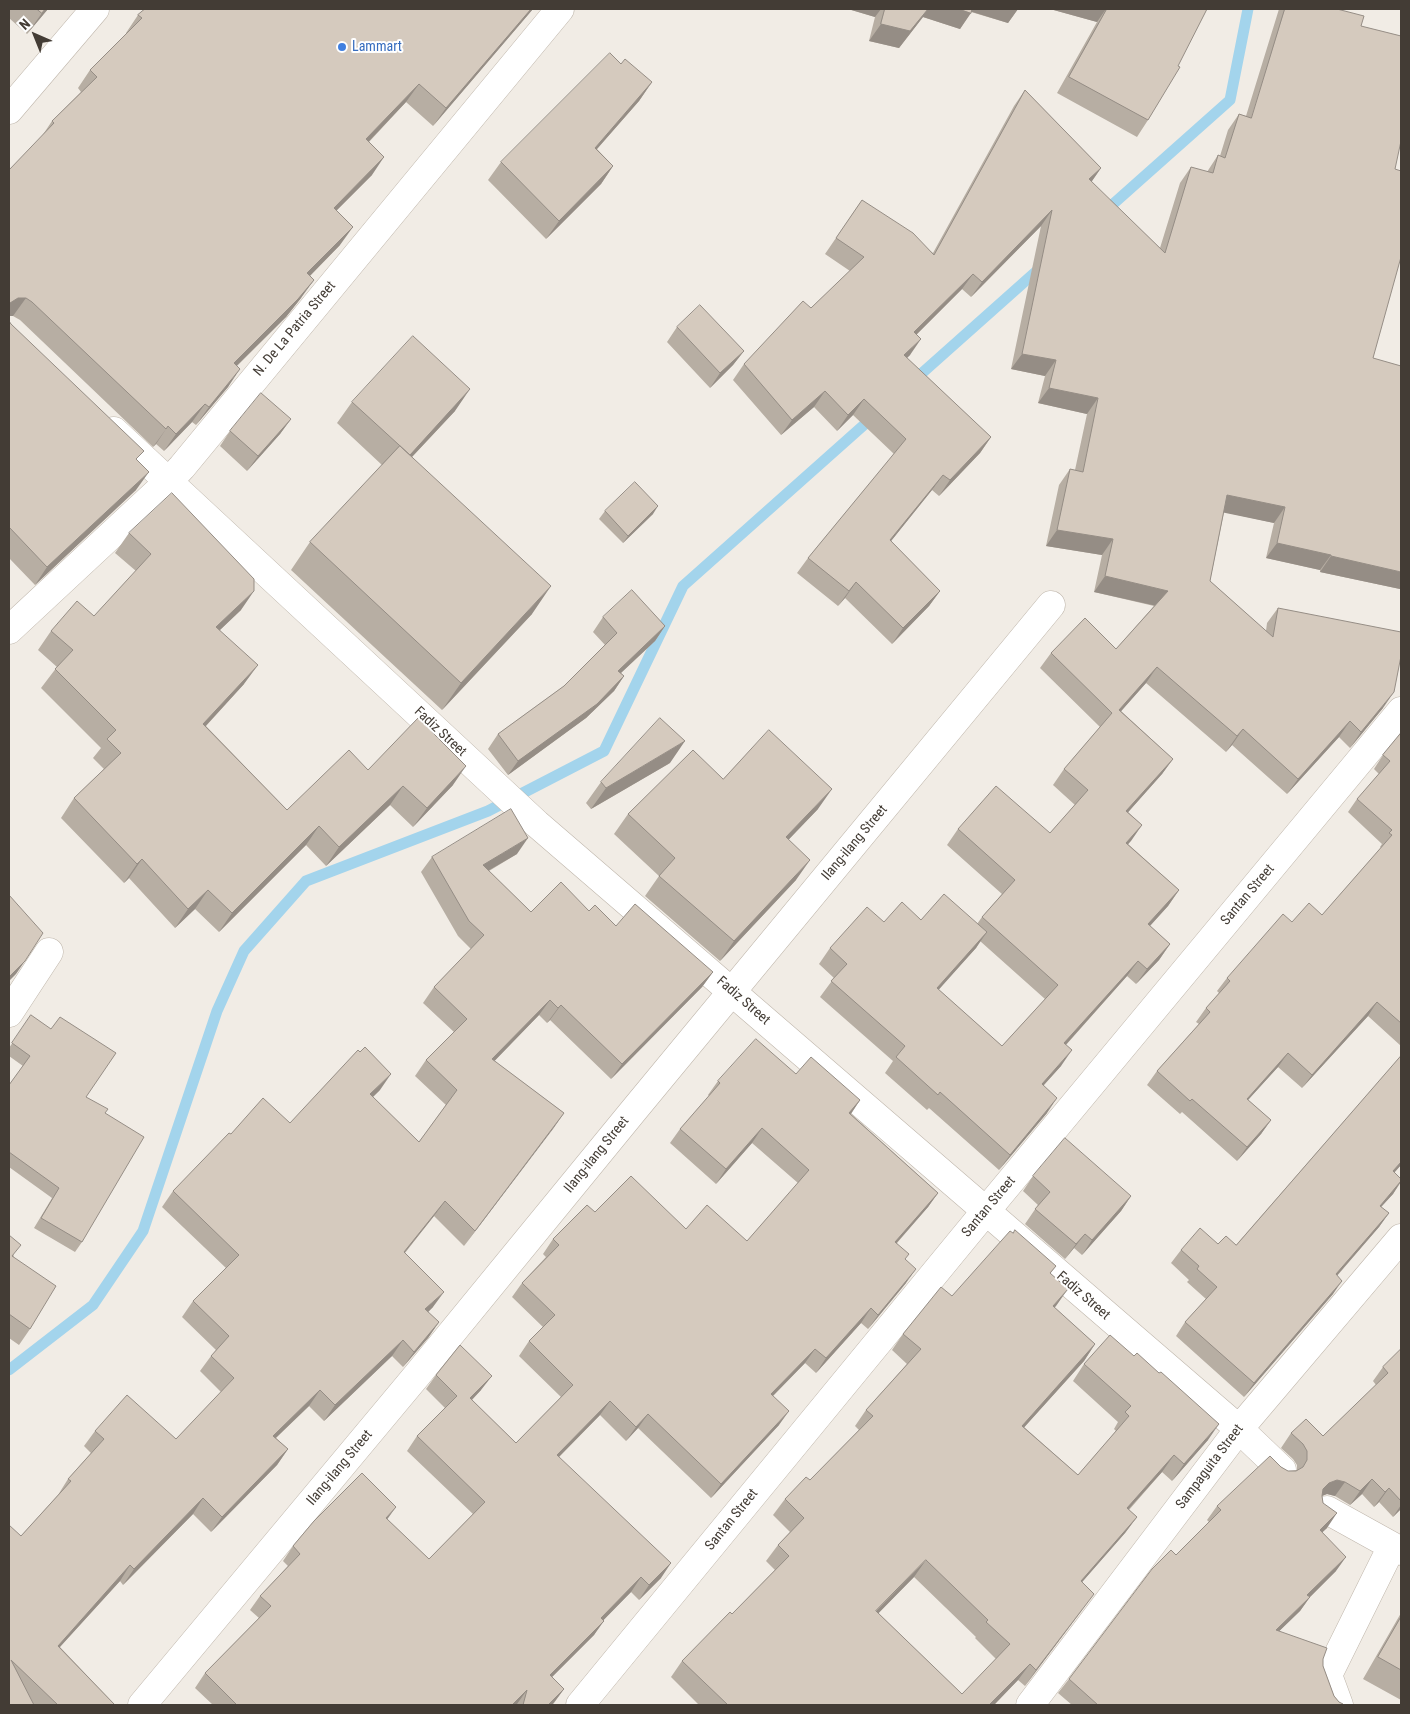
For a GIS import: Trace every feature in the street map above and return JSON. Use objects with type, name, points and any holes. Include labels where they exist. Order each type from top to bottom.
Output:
[{"type":"street","points":[[9,110],[95,9]]},
{"type":"street","name":"N. De La Patria Street","points":[[9,630],[168,482],[560,9]]},
{"type":"street","name":"Fadiz Street","points":[[95,414],[537,824],[1238,1429],[1282,1470]]},
{"type":"street","name":"Ilang-ilang Street","points":[[142,1705],[418,1374],[731,991],[1052,605]]},
{"type":"street","name":"Santan Street","points":[[580,1705],[985,1212],[1401,711]]},
{"type":"street","points":[[9,1013],[49,952]]},
{"type":"street","name":"Sampaguita Street","points":[[1030,1705],[1238,1429],[1401,1238]]},
{"type":"street","points":[[1327,1510],[1396,1549],[1328,1675],[1339,1705]]},
{"type":"building","points":[[37,9],[45,9],[42,13]]},
{"type":"building","points":[[145,9],[531,9],[446,108],[419,84],[366,139],[384,157],[334,208],[353,227],[307,273],[314,280],[298,299],[234,363],[240,369],[209,407],[205,404],[176,434],[168,426],[166,429],[32,302],[26,298],[18,298],[9,305],[9,170],[54,123],[52,121],[97,77],[90,70],[142,18],[138,15]]},
{"type":"building","points":[[885,9],[928,9],[910,31],[881,24]]},
{"type":"building","points":[[959,9],[972,9],[971,13]]},
{"type":"building","points":[[1107,9],[1207,9],[1178,66],[1180,67],[1148,120],[1069,77]]},
{"type":"building","points":[[1285,9],[1337,9],[1364,16],[1361,26],[1401,36],[1401,141],[1395,169],[1401,171],[1401,257],[1373,358],[1401,366],[1401,572],[1277,543],[1285,507],[1227,495],[1210,581],[1273,637],[1278,608],[1401,632],[1401,656],[1394,692],[1361,732],[1350,721],[1298,779],[1243,729],[1237,736],[1157,667],[1119,710],[1173,759],[1126,811],[1142,825],[1126,843],[1179,890],[1148,924],[1170,944],[1147,969],[1138,961],[1064,1043],[1072,1050],[1042,1084],[1057,1098],[1010,1155],[940,1092],[938,1095],[896,1057],[905,1046],[831,981],[847,964],[830,948],[867,907],[884,922],[902,902],[921,920],[944,894],[987,932],[937,988],[1002,1046],[1058,985],[982,917],[1015,880],[958,829],[996,786],[1050,833],[1088,790],[1064,769],[1112,713],[1051,653],[1085,618],[1116,649],[1168,591],[1105,576],[1113,539],[1057,530],[1070,469],[1083,472],[1098,398],[1049,388],[1056,360],[1022,354],[1052,210],[982,282],[973,274],[914,332],[921,339],[904,355],[991,437],[950,480],[943,475],[890,540],[940,591],[903,628],[856,582],[849,591],[808,558],[906,439],[864,399],[848,415],[825,391],[792,420],[744,364],[803,301],[811,308],[864,257],[836,238],[862,200],[913,233],[934,255],[1025,90],[1101,168],[1089,179],[1165,253],[1191,167],[1213,173],[1218,155],[1225,158],[1239,114],[1251,118]]},
{"type":"building","points":[[610,53],[621,64],[625,59],[652,82],[595,148],[613,166],[559,221],[501,162]]},
{"type":"building","points":[[700,305],[744,351],[720,373],[677,327]]},
{"type":"building","points":[[9,321],[144,451],[136,459],[149,472],[47,567],[9,527]]},
{"type":"building","points":[[413,336],[470,389],[410,455],[352,402]]},
{"type":"building","points":[[261,393],[291,419],[258,456],[230,431]]},
{"type":"building","points":[[400,446],[551,586],[461,683],[310,542]]},
{"type":"building","points":[[635,482],[658,506],[628,536],[605,511]]},
{"type":"building","points":[[172,493],[254,579],[254,591],[216,627],[258,665],[203,724],[287,810],[349,750],[368,770],[418,718],[466,766],[427,808],[403,786],[339,847],[319,826],[232,913],[208,890],[188,909],[142,859],[137,864],[74,798],[121,753],[107,739],[116,730],[55,669],[73,650],[51,631],[77,601],[94,616],[151,554],[129,533]]},
{"type":"building","points":[[632,590],[665,626],[618,671],[624,676],[597,704],[518,761],[498,734],[564,686],[617,633],[603,617]]},
{"type":"building","points":[[660,718],[685,741],[606,788],[601,782]]},
{"type":"building","points":[[769,730],[832,789],[786,837],[810,860],[734,941],[659,876],[675,858],[628,814],[693,750],[723,779]]},
{"type":"building","points":[[1401,733],[1401,1023],[1377,1002],[1312,1075],[1288,1053],[1247,1099],[1271,1120],[1247,1147],[1192,1099],[1190,1101],[1157,1071],[1210,1012],[1206,1008],[1230,981],[1227,978],[1283,914],[1292,922],[1309,903],[1322,915],[1392,835],[1389,833],[1392,830],[1357,799],[1390,761],[1383,755]]},
{"type":"building","points":[[511,809],[528,838],[483,865],[531,912],[561,882],[589,911],[595,905],[616,926],[635,904],[713,972],[622,1064],[561,1005],[558,1008],[550,1000],[492,1059],[564,1113],[475,1231],[445,1201],[404,1252],[444,1292],[425,1309],[439,1322],[414,1352],[403,1340],[335,1405],[320,1390],[273,1436],[288,1449],[222,1517],[203,1498],[134,1569],[130,1565],[58,1646],[115,1705],[58,1705],[11,1660],[34,1705],[9,1705],[9,1525],[21,1536],[71,1481],[68,1479],[104,1439],[95,1431],[127,1395],[176,1439],[234,1378],[211,1356],[229,1336],[193,1301],[239,1255],[173,1191],[229,1133],[231,1134],[263,1098],[290,1123],[358,1050],[360,1052],[365,1047],[391,1074],[370,1094],[419,1142],[457,1090],[426,1060],[467,1019],[434,987],[484,935],[469,921],[432,857]]},
{"type":"building","points":[[9,895],[43,933],[25,961],[9,977]]},
{"type":"building","points":[[31,1015],[51,1029],[60,1017],[116,1053],[86,1097],[108,1109],[105,1113],[144,1137],[82,1242],[41,1218],[59,1188],[9,1152],[9,1085],[30,1056],[12,1043]]},
{"type":"building","points":[[756,1039],[796,1074],[811,1057],[860,1100],[849,1113],[938,1193],[895,1242],[909,1254],[905,1259],[916,1269],[878,1315],[871,1308],[826,1358],[815,1349],[771,1394],[789,1411],[721,1484],[648,1414],[636,1427],[610,1401],[557,1455],[671,1563],[649,1585],[641,1577],[601,1618],[604,1621],[550,1675],[564,1689],[548,1705],[523,1705],[527,1690],[512,1705],[237,1705],[205,1673],[271,1606],[260,1596],[300,1554],[293,1546],[314,1521],[362,1473],[396,1507],[386,1518],[429,1559],[485,1502],[417,1436],[457,1396],[436,1375],[460,1345],[492,1376],[470,1398],[516,1443],[573,1385],[529,1341],[555,1315],[522,1283],[559,1245],[553,1239],[587,1205],[595,1212],[631,1176],[686,1229],[707,1205],[747,1241],[809,1170],[762,1128],[726,1169],[680,1129],[720,1083],[718,1081]]},
{"type":"building","points":[[1401,1056],[1401,1162],[1393,1171],[1401,1181],[1380,1206],[1389,1213],[1336,1274],[1342,1281],[1254,1383],[1185,1322],[1217,1287],[1197,1269],[1199,1266],[1181,1250],[1200,1228],[1218,1244],[1226,1236],[1236,1245]]},
{"type":"building","points":[[1065,1138],[1131,1196],[1092,1240],[1085,1234],[1076,1244],[1035,1209],[1050,1192],[1033,1176]]},
{"type":"building","points":[[1015,1230],[1056,1266],[1050,1273],[1068,1289],[1053,1306],[1095,1344],[1022,1426],[1078,1475],[1129,1416],[1125,1412],[1131,1406],[1084,1364],[1110,1335],[1134,1356],[1137,1353],[1159,1373],[1161,1372],[1219,1424],[1184,1464],[1174,1455],[1127,1508],[1137,1517],[1081,1581],[1094,1594],[1036,1670],[1030,1664],[989,1705],[728,1705],[682,1661],[789,1556],[778,1545],[804,1518],[785,1499],[806,1477],[810,1480],[873,1416],[866,1410],[921,1349],[903,1334],[941,1287],[952,1296],[1010,1231],[1013,1233]],"holes":[[[926,1560],[988,1620],[986,1622],[1010,1644],[962,1694],[876,1611]]]},
{"type":"building","points":[[9,1235],[21,1245],[12,1256],[56,1286],[30,1329],[9,1314]]},
{"type":"building","points":[[1401,1349],[1401,1501],[1389,1488],[1385,1492],[1372,1479],[1360,1491],[1345,1482],[1337,1480],[1329,1483],[1323,1489],[1323,1503],[1337,1513],[1320,1530],[1346,1557],[1307,1595],[1310,1597],[1276,1630],[1327,1648],[1323,1659],[1323,1666],[1334,1696],[1343,1705],[1098,1705],[1069,1679],[1152,1569],[1171,1550],[1176,1555],[1221,1510],[1217,1506],[1270,1456],[1288,1471],[1296,1471],[1303,1467],[1307,1460],[1307,1451],[1303,1444],[1291,1433],[1306,1419],[1323,1436],[1388,1373],[1383,1367]]},
{"type":"building","points":[[1401,1617],[1401,1670],[1378,1657]]},
{"type":"waterway","points":[[1103,213],[1230,100],[1248,9]]},
{"type":"waterway","points":[[912,382],[1040,268]]},
{"type":"waterway","points":[[9,1370],[93,1305],[143,1231],[217,1011],[244,951],[306,881],[488,811],[604,751],[683,586],[874,416]]},
{"type":"place","name":"Lammart","points":[[342,47]]}]
